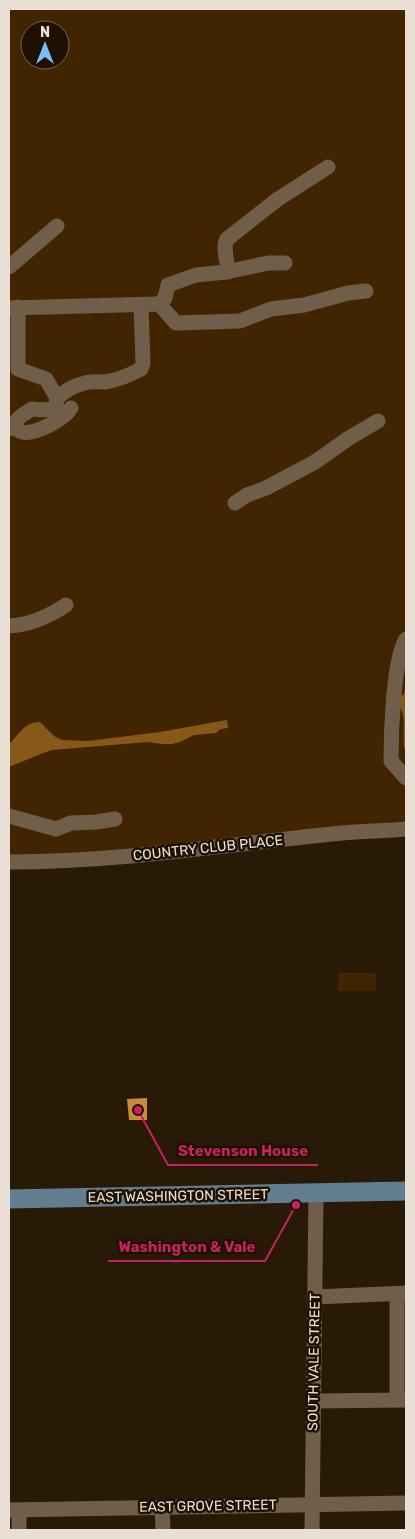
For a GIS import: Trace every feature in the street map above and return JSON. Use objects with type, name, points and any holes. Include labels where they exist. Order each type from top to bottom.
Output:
[{"type":"main road","name":"EAST WASHINGTON STREET","points":[[9,1198],[406,1191]]},
{"type":"street","points":[[228,272],[225,245],[227,238],[278,199],[328,166]]},
{"type":"street","points":[[9,267],[57,226]]},
{"type":"street","points":[[58,398],[46,378],[18,369],[14,308],[159,304],[165,298],[168,285],[196,274],[228,272],[268,262],[285,263]]},
{"type":"street","points":[[159,304],[176,323],[218,323],[240,321],[271,309],[304,305],[348,293],[366,291]]},
{"type":"street","points":[[71,408],[62,418],[36,430],[20,432],[10,427],[21,416],[32,409],[48,411],[54,408],[58,398],[65,391],[86,382],[129,376],[142,368],[141,305]]},
{"type":"street","points":[[235,503],[247,495],[266,488],[325,456],[349,438],[378,421]]},
{"type":"street","points":[[9,626],[33,622],[66,605]]},
{"type":"street","points":[[406,639],[402,650],[395,690],[391,761],[406,778]]},
{"type":"street","points":[[9,816],[56,829],[71,823],[115,819]]},
{"type":"street","name":"COUNTRY CLUB PLACE","points":[[9,862],[68,861],[147,856],[336,834],[406,829]]},
{"type":"street","name":"SOUTH VALE STREET","points":[[312,1530],[316,1193]]},
{"type":"street","points":[[313,1401],[401,1400],[402,1293],[315,1297]]},
{"type":"street","name":"EAST GROVE STREET","points":[[14,1510],[406,1502]]},
{"type":"street","points":[[162,1508],[163,1530]]},
{"type":"street","points":[[14,1510],[19,1530]]},
{"type":"shaded area","points":[[9,9],[406,9],[406,824],[152,849],[9,856]]},
{"type":"shaded area","points":[[406,684],[406,753],[404,748],[403,715],[398,706],[400,696],[404,694]]},
{"type":"shaded area","points":[[227,720],[228,728],[220,729],[216,733],[194,735],[172,744],[148,742],[52,750],[9,767],[9,744],[22,730],[34,723],[40,722],[54,736],[62,740],[88,741],[160,732]]},
{"type":"shaded area","points":[[338,973],[376,973],[376,991],[338,991]]},
{"type":"building","points":[[147,1098],[147,1120],[129,1120],[127,1099]]},
{"type":"place","name":"Stevenson House","points":[[138,1110]]},
{"type":"place","name":"Washington & Vale","points":[[296,1205]]}]
